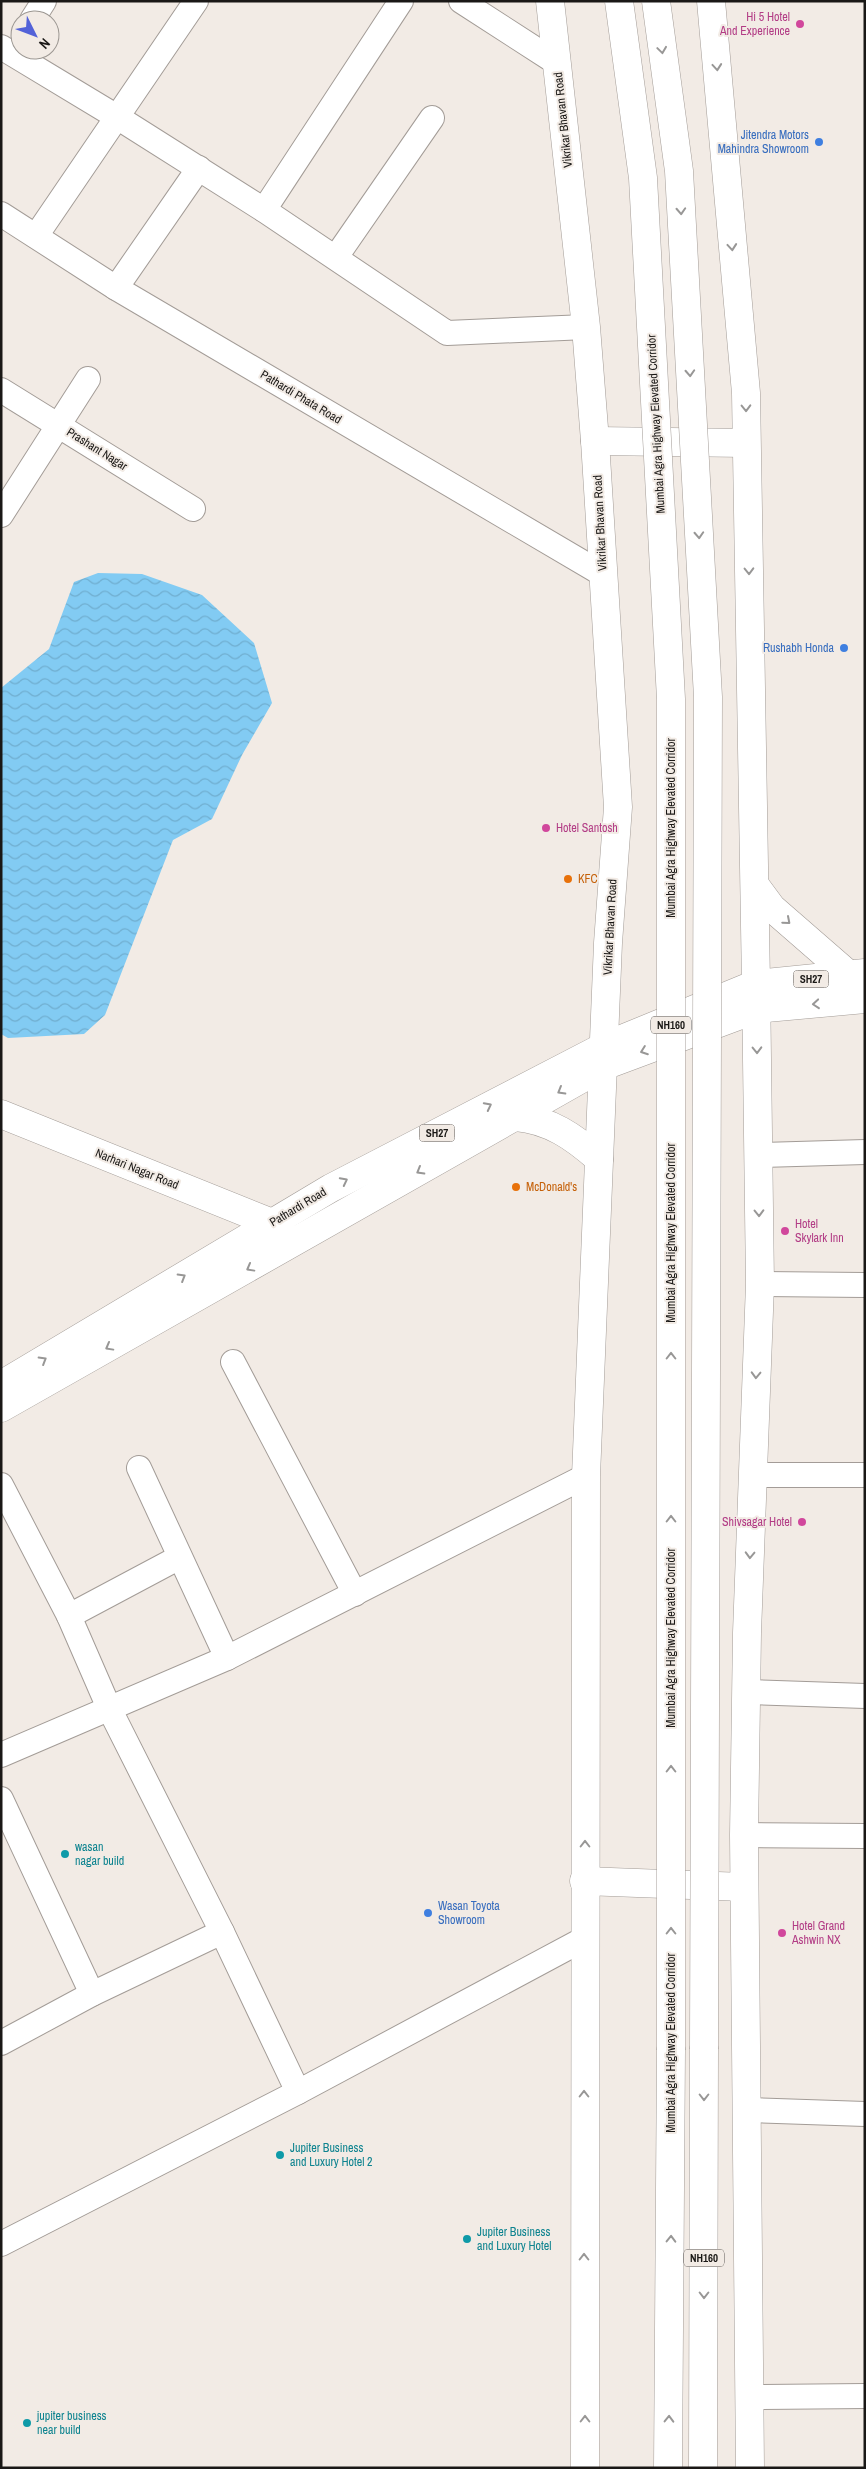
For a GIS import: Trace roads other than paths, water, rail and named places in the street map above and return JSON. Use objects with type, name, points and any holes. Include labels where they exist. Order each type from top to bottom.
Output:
[{"type":"main road","name":"Vikrikar Bhavan Road","points":[[550,1],[586,327],[618,807],[608,943],[586,1476],[584,1881],[585,2468]]},
{"type":"main road","name":"Mumbai Agra Highway Elevated Corridor","points":[[619,1],[643,178],[671,699],[671,2050],[668,2468]]},
{"type":"main road","name":"NH160","points":[[656,1],[679,171],[708,697],[703,2468]]},
{"type":"main road","points":[[711,1],[746,393],[756,997],[760,1284],[746,1692],[744,1835],[750,2468]]},
{"type":"main road","points":[[595,441],[746,443]]},
{"type":"main road","points":[[754,885],[772,908],[857,974]]},
{"type":"main road","name":"SH27","points":[[604,1056],[756,997],[857,974]]},
{"type":"main road","points":[[756,997],[865,999]]},
{"type":"main road","points":[[1,1408],[516,1116],[604,1056]]},
{"type":"main road","name":"Pathardi Road","points":[[1,1385],[331,1188],[604,1056]]},
{"type":"main road","name":"Narhari Nagar Road","points":[[1,1114],[272,1223]]},
{"type":"main road","points":[[516,1116],[544,1122],[557,1128],[600,1159]]},
{"type":"main road","points":[[272,1223],[293,1244]]},
{"type":"main road","points":[[584,1881],[744,1887]]},
{"type":"street","points":[[36,236],[196,1]]},
{"type":"street","points":[[264,210],[401,1]]},
{"type":"street","points":[[461,1],[557,62]]},
{"type":"street","points":[[8,51],[199,168],[336,257],[447,333],[586,327]]},
{"type":"street","points":[[336,257],[432,118]]},
{"type":"street","points":[[116,288],[199,168]]},
{"type":"street","name":"Pathardi Phata Road","points":[[4,222],[36,236],[116,288],[604,575]]},
{"type":"street","points":[[1,515],[88,378]]},
{"type":"street","name":"Prashant Nagar","points":[[1,390],[193,509]]},
{"type":"street","points":[[758,1155],[865,1152]]},
{"type":"street","points":[[760,1284],[865,1285]]},
{"type":"street","points":[[233,1362],[355,1594]]},
{"type":"street","points":[[139,1468],[178,1558],[227,1658]]},
{"type":"street","points":[[753,1475],[865,1475]]},
{"type":"street","points":[[1,1755],[227,1658],[586,1476]]},
{"type":"street","points":[[1,1485],[69,1616],[109,1708],[222,1932],[298,2092]]},
{"type":"street","points":[[69,1616],[178,1558]]},
{"type":"street","points":[[746,1692],[865,1696]]},
{"type":"street","points":[[1,1799],[92,1994]]},
{"type":"street","points":[[744,1835],[865,1836]]},
{"type":"street","points":[[1,2043],[92,1994],[222,1932]]},
{"type":"street","points":[[1,2244],[298,2092],[584,1939]]},
{"type":"street","points":[[746,2110],[865,2114]]},
{"type":"street","points":[[749,2397],[865,2396]]},
{"type":"water","points":[[98,573],[142,574],[202,595],[254,643],[272,703],[242,755],[212,819],[173,840],[105,1015],[84,1034],[8,1038],[1,1034],[1,688],[49,649],[74,582]]},
{"type":"place","name":"Hi 5 Hotel And Experience","points":[[800,24]]},
{"type":"place","name":"Jitendra Motors Mahindra Showroom","points":[[819,142]]},
{"type":"place","name":"Rushabh Honda","points":[[844,648]]},
{"type":"place","name":"Hotel Santosh","points":[[546,828]]},
{"type":"place","name":"KFC","points":[[568,879]]},
{"type":"place","name":"McDonald's","points":[[516,1187]]},
{"type":"place","name":"Hotel Skylark Inn","points":[[785,1231]]},
{"type":"place","name":"Shivsagar Hotel","points":[[802,1522]]},
{"type":"place","name":"wasan nagar build","points":[[65,1854]]},
{"type":"place","name":"Wasan Toyota Showroom","points":[[428,1913]]},
{"type":"place","name":"Hotel Grand Ashwin NX","points":[[782,1933]]},
{"type":"place","name":"Jupiter Business and Luxury Hotel 2","points":[[280,2155]]},
{"type":"place","name":"Jupiter Business and Luxury Hotel","points":[[467,2239]]},
{"type":"place","name":"jupiter business near build","points":[[27,2423]]}]
